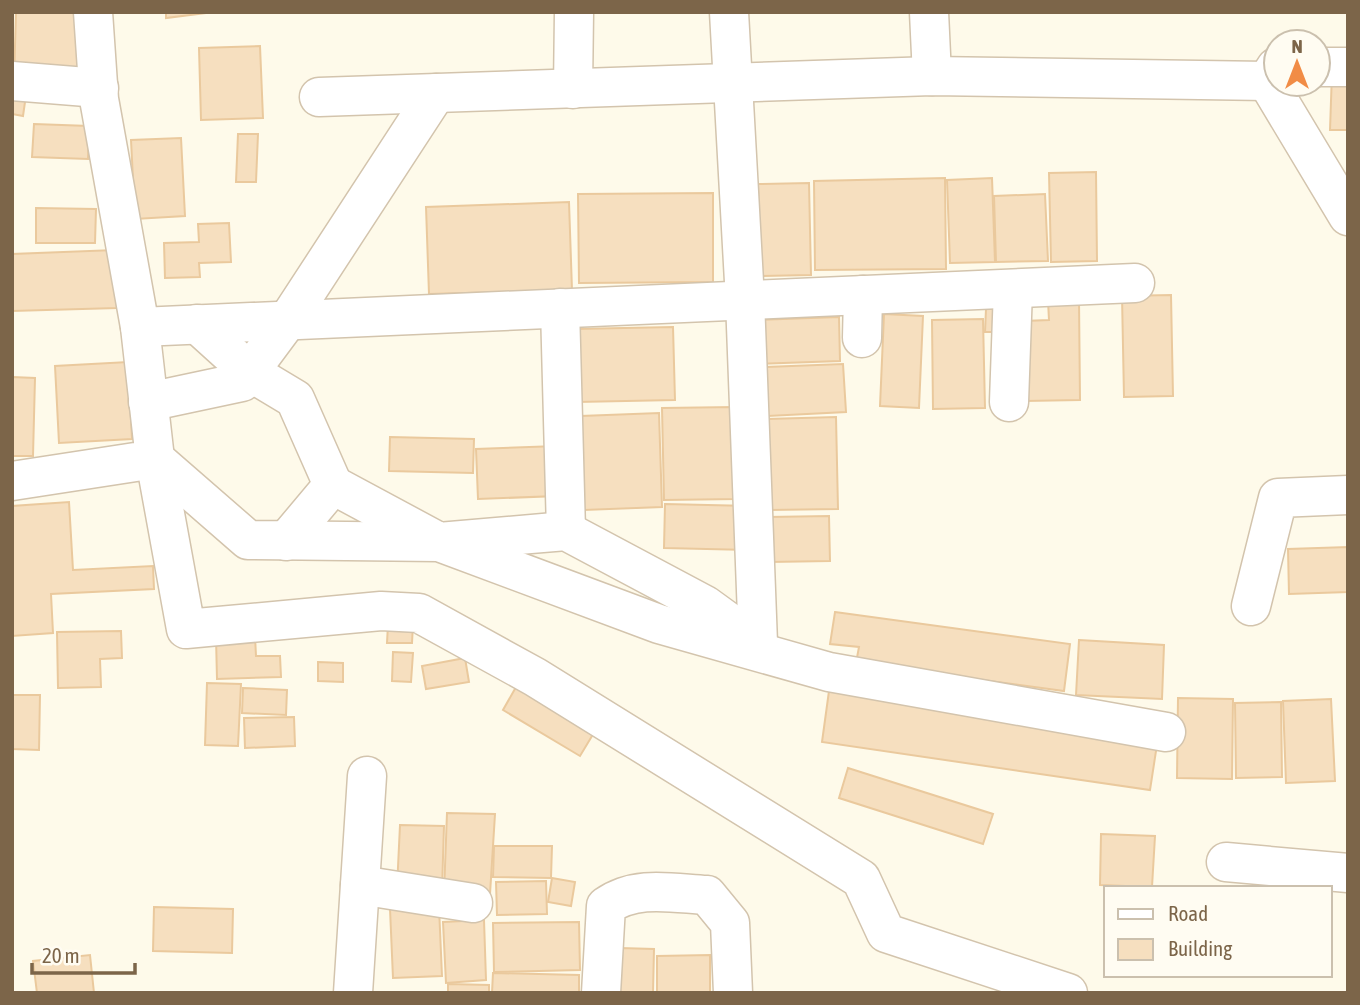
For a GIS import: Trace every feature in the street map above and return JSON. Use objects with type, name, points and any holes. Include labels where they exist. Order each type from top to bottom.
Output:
[{"type":"street","points":[[93,12],[99,88],[140,327],[155,459],[186,629],[381,611],[419,613],[535,677],[861,879],[886,933],[1068,993]]},
{"type":"street","points":[[573,89],[575,12]]},
{"type":"street","points":[[155,459],[247,540],[439,542],[566,531],[702,620],[758,643],[745,300],[729,12]]},
{"type":"street","points":[[929,12],[932,76]]},
{"type":"street","points":[[319,97],[932,76],[1262,74]]},
{"type":"street","points":[[12,81],[99,88]]},
{"type":"street","points":[[148,402],[242,382],[288,320],[436,93]]},
{"type":"street","points":[[1284,98],[1348,216]]},
{"type":"street","points":[[140,327],[1135,283]]},
{"type":"street","points":[[1009,402],[1013,289]]},
{"type":"street","points":[[862,338],[863,295]]},
{"type":"street","points":[[560,308],[566,531]]},
{"type":"street","points":[[197,324],[250,372],[295,399],[333,485],[439,542],[647,620],[702,620],[829,672],[1166,732]]},
{"type":"street","points":[[12,481],[155,459]]},
{"type":"street","points":[[286,541],[333,485]]},
{"type":"street","points":[[1251,606],[1278,498],[1348,495]]},
{"type":"street","points":[[702,620],[755,564]]},
{"type":"street","points":[[354,993],[367,776]]},
{"type":"street","points":[[1226,862],[1348,873]]},
{"type":"street","points":[[360,885],[473,903]]},
{"type":"street","points":[[601,993],[606,906],[622,895],[642,891],[706,895],[730,923],[733,993]]},
{"type":"building","points":[[16,12],[82,12],[80,82],[14,80]]},
{"type":"building","points":[[166,12],[214,12],[166,18]]},
{"type":"building","points":[[260,46],[263,118],[201,120],[199,48]]},
{"type":"building","points":[[1332,72],[1348,73],[1348,130],[1330,130]]},
{"type":"building","points":[[12,85],[27,88],[23,116],[12,114]]},
{"type":"building","points":[[34,124],[89,126],[88,159],[32,157]]},
{"type":"building","points":[[238,134],[258,134],[256,182],[236,182]]},
{"type":"building","points":[[181,138],[185,216],[135,219],[131,140]]},
{"type":"building","points":[[1096,172],[1097,261],[1051,262],[1049,173]]},
{"type":"building","points":[[945,178],[946,269],[815,270],[814,181]]},
{"type":"building","points":[[992,178],[995,262],[950,263],[947,180]]},
{"type":"building","points":[[809,183],[811,275],[760,276],[758,184]]},
{"type":"building","points":[[713,193],[713,282],[579,283],[578,194]]},
{"type":"building","points":[[1045,194],[1048,261],[996,262],[994,196]]},
{"type":"building","points":[[569,202],[572,290],[429,294],[426,207]]},
{"type":"building","points":[[36,208],[96,209],[95,243],[36,243]]},
{"type":"building","points":[[229,223],[231,262],[199,263],[200,277],[165,278],[164,243],[199,242],[198,224]]},
{"type":"building","points":[[115,250],[117,308],[12,311],[12,254]]},
{"type":"building","points":[[1171,295],[1173,396],[1124,397],[1122,296]]},
{"type":"building","points":[[1079,300],[1080,400],[1025,401],[1024,321],[1049,320],[1048,301]]},
{"type":"building","points":[[986,309],[1002,309],[1002,332],[985,332]]},
{"type":"building","points":[[884,314],[923,316],[919,408],[880,406]]},
{"type":"building","points":[[839,317],[840,361],[758,364],[756,320]]},
{"type":"building","points":[[983,319],[985,408],[933,409],[932,320]]},
{"type":"building","points":[[673,327],[675,400],[577,402],[575,329]]},
{"type":"building","points":[[128,362],[132,439],[59,443],[55,366]]},
{"type":"building","points":[[843,364],[846,412],[768,416],[766,367]]},
{"type":"building","points":[[12,377],[35,378],[33,456],[12,456]]},
{"type":"building","points":[[735,407],[737,499],[664,500],[662,408]]},
{"type":"building","points":[[659,413],[662,507],[584,510],[581,416]]},
{"type":"building","points":[[836,417],[838,509],[769,510],[767,419]]},
{"type":"building","points":[[390,437],[474,439],[473,473],[389,471]]},
{"type":"building","points":[[557,446],[558,496],[478,499],[476,449]]},
{"type":"building","points":[[69,502],[73,570],[153,566],[154,589],[51,594],[53,633],[12,636],[12,506]]},
{"type":"building","points":[[665,504],[750,506],[749,550],[664,548]]},
{"type":"building","points":[[829,516],[830,561],[769,562],[768,517]]},
{"type":"building","points":[[1348,547],[1348,592],[1289,594],[1288,549]]},
{"type":"building","points":[[835,612],[1070,644],[1064,691],[856,663],[859,647],[830,644]]},
{"type":"building","points":[[388,624],[413,624],[412,643],[387,643]]},
{"type":"building","points":[[121,631],[122,658],[100,659],[101,687],[58,688],[57,632]]},
{"type":"building","points":[[255,636],[256,656],[280,656],[281,677],[217,679],[216,638]]},
{"type":"building","points":[[1079,640],[1164,645],[1162,699],[1076,695]]},
{"type":"building","points":[[393,652],[413,653],[411,682],[392,681]]},
{"type":"building","points":[[465,658],[469,682],[426,689],[422,666]]},
{"type":"building","points":[[318,662],[343,663],[343,682],[318,681]]},
{"type":"building","points":[[520,680],[598,726],[580,756],[503,710]]},
{"type":"building","points":[[207,683],[241,684],[238,746],[205,745]]},
{"type":"building","points":[[243,688],[287,690],[286,715],[242,713]]},
{"type":"building","points":[[829,691],[1158,738],[1150,790],[822,742]]},
{"type":"building","points":[[12,695],[40,695],[39,750],[12,749]]},
{"type":"building","points":[[1178,698],[1233,699],[1232,779],[1177,778]]},
{"type":"building","points":[[1331,699],[1335,781],[1286,783],[1283,701]]},
{"type":"building","points":[[1281,702],[1282,777],[1236,778],[1235,703]]},
{"type":"building","points":[[294,717],[295,746],[245,748],[244,718]]},
{"type":"building","points":[[848,768],[993,814],[983,844],[839,798]]},
{"type":"building","points":[[447,813],[495,814],[490,894],[444,893]]},
{"type":"building","points":[[400,825],[444,826],[442,890],[397,888]]},
{"type":"building","points":[[1101,834],[1155,836],[1152,886],[1100,885]]},
{"type":"building","points":[[494,846],[552,846],[551,878],[493,877]]},
{"type":"building","points":[[552,878],[575,882],[571,906],[548,902]]},
{"type":"building","points":[[546,881],[547,914],[497,915],[496,882]]},
{"type":"building","points":[[154,907],[233,909],[232,953],[153,951]]},
{"type":"building","points":[[439,907],[442,976],[393,978],[390,909]]},
{"type":"building","points":[[484,920],[486,980],[446,983],[443,922]]},
{"type":"building","points":[[579,922],[580,970],[494,972],[493,923]]},
{"type":"building","points":[[620,948],[654,949],[653,993],[618,993]]},
{"type":"building","points":[[90,955],[94,993],[37,993],[33,961]]},
{"type":"building","points":[[710,955],[710,993],[657,993],[657,956]]},
{"type":"building","points":[[493,973],[579,975],[579,993],[492,993]]},
{"type":"building","points":[[448,984],[489,985],[489,993],[448,993]]}]
